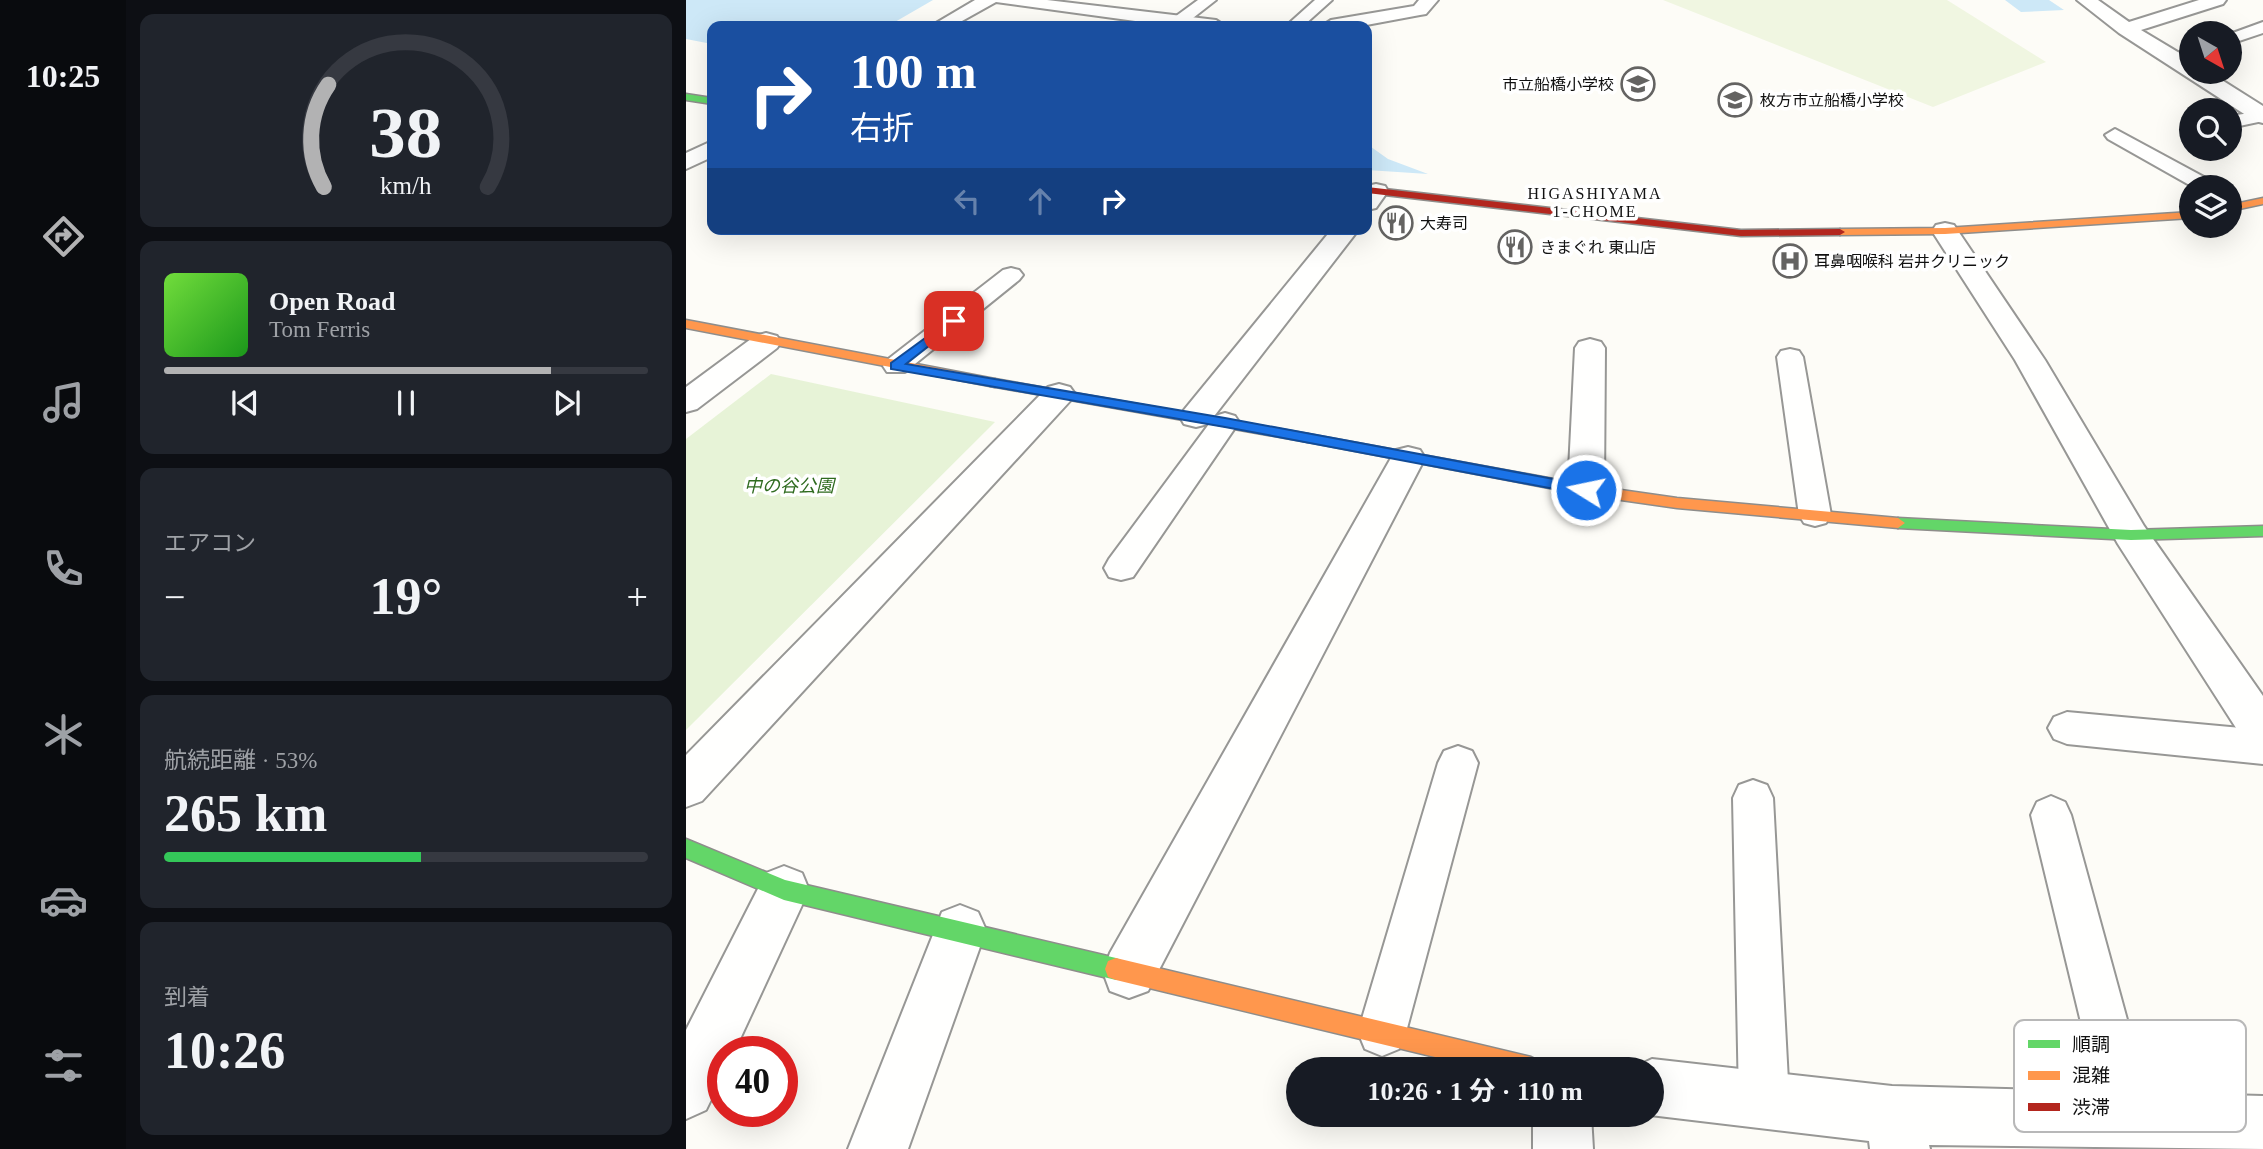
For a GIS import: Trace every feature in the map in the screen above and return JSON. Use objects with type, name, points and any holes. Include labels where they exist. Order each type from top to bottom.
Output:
[{"type":"street","points":[[949,21],[988,0]]},
{"type":"street","points":[[1003,0],[1170,21]]},
{"type":"street","points":[[1359,21],[1420,10],[1429,0]]},
{"type":"street","points":[[2086,0],[2126,29],[2179,56]]},
{"type":"street","points":[[2126,29],[2217,0]]},
{"type":"street","points":[[2213,84],[2262,116]]},
{"type":"street","points":[[686,97],[707,100]]},
{"type":"street","points":[[686,162],[707,151]]},
{"type":"street","points":[[1372,194],[1741,233],[1945,231],[2179,216]]},
{"type":"street","points":[[2242,203],[2263,201]]},
{"type":"street","points":[[1945,231],[2030,360],[2131,535],[2263,732]]},
{"type":"street","points":[[1210,420],[1342,235]]},
{"type":"street","points":[[686,324],[896,366],[1210,420],[1586,490],[1677,503],[1910,524],[2131,535],[2263,531]]},
{"type":"street","points":[[686,402],[766,342]]},
{"type":"street","points":[[1586,490],[1590,348]]},
{"type":"street","points":[[686,786],[1059,394]]},
{"type":"street","points":[[1129,972],[1408,458]]},
{"type":"street","points":[[686,848],[784,890],[1482,1057]]},
{"type":"street","points":[[686,1090],[784,890]]},
{"type":"street","points":[[878,1149],[960,930]]},
{"type":"street","points":[[1664,1088],[1764,1100],[1896,1132],[2014,1127]]},
{"type":"street","points":[[1562,1127],[1563,1149]]},
{"type":"lane","points":[[1179,21],[1209,0]]},
{"type":"lane","points":[[1300,21],[1324,0]]},
{"type":"lane","points":[[2242,35],[2263,27]]},
{"type":"lane","points":[[2242,120],[2262,116]]},
{"type":"lane","points":[[2115,135],[2187,175]]},
{"type":"lane","points":[[896,366],[1012,275]]},
{"type":"lane","points":[[1790,357],[1815,515]]},
{"type":"lane","points":[[1121,568],[1210,420]]},
{"type":"lane","points":[[2067,728],[2263,747]]},
{"type":"lane","points":[[1381,1032],[1458,763]]},
{"type":"lane","points":[[1753,798],[1764,1100]]},
{"type":"lane","points":[[2051,815],[2104,1020]]},
{"type":"green space","points":[[1663,0],[1947,0],[2046,62],[1933,107]]},
{"type":"green space","name":"中の谷公園","points":[[771,374],[995,422],[686,730],[686,439]]},
{"type":"water","points":[[686,0],[933,0],[897,21],[707,21],[707,43],[686,39]]},
{"type":"water","points":[[2005,0],[2049,0],[2064,10],[2021,12]]},
{"type":"water","points":[[1372,148],[1388,159],[1428,174],[1372,170]]},
{"type":"traffic: fast","points":[[686,97],[707,100]]},
{"type":"traffic: fast","points":[[1898,523],[2131,535],[2263,531]]},
{"type":"traffic: fast","points":[[686,848],[784,890],[1116,969]]},
{"type":"traffic: slow","points":[[2242,205],[2263,201]]},
{"type":"traffic: slow","points":[[1840,232],[1945,231],[2179,216]]},
{"type":"traffic: slow","points":[[686,324],[995,383]]},
{"type":"traffic: slow","points":[[1308,438],[1586,490],[1677,503],[1898,523]]},
{"type":"traffic: slow","points":[[1116,969],[1481,1057]]},
{"type":"traffic: jam","points":[[1372,191],[1741,233],[1840,232]]},
{"type":"traffic: jam","points":[[995,383],[1308,438]]},
{"type":"place","name":"市立船橋小学校","points":[[1638,84]]},
{"type":"place","name":"枚方市立船橋小学校","points":[[1735,100]]},
{"type":"place","name":"大寿司","points":[[1396,223]]},
{"type":"place","name":"きまぐれ 東山店","points":[[1515,247]]},
{"type":"place","name":"耳鼻咽喉科 岩井クリニック","points":[[1790,261]]},
{"type":"district","name":"HIGASHIYAMA 1-CHOME","points":[[1595,202]]},
{"type":"route","points":[[954,321],[896,366],[1225,422],[1586,490]]}]
